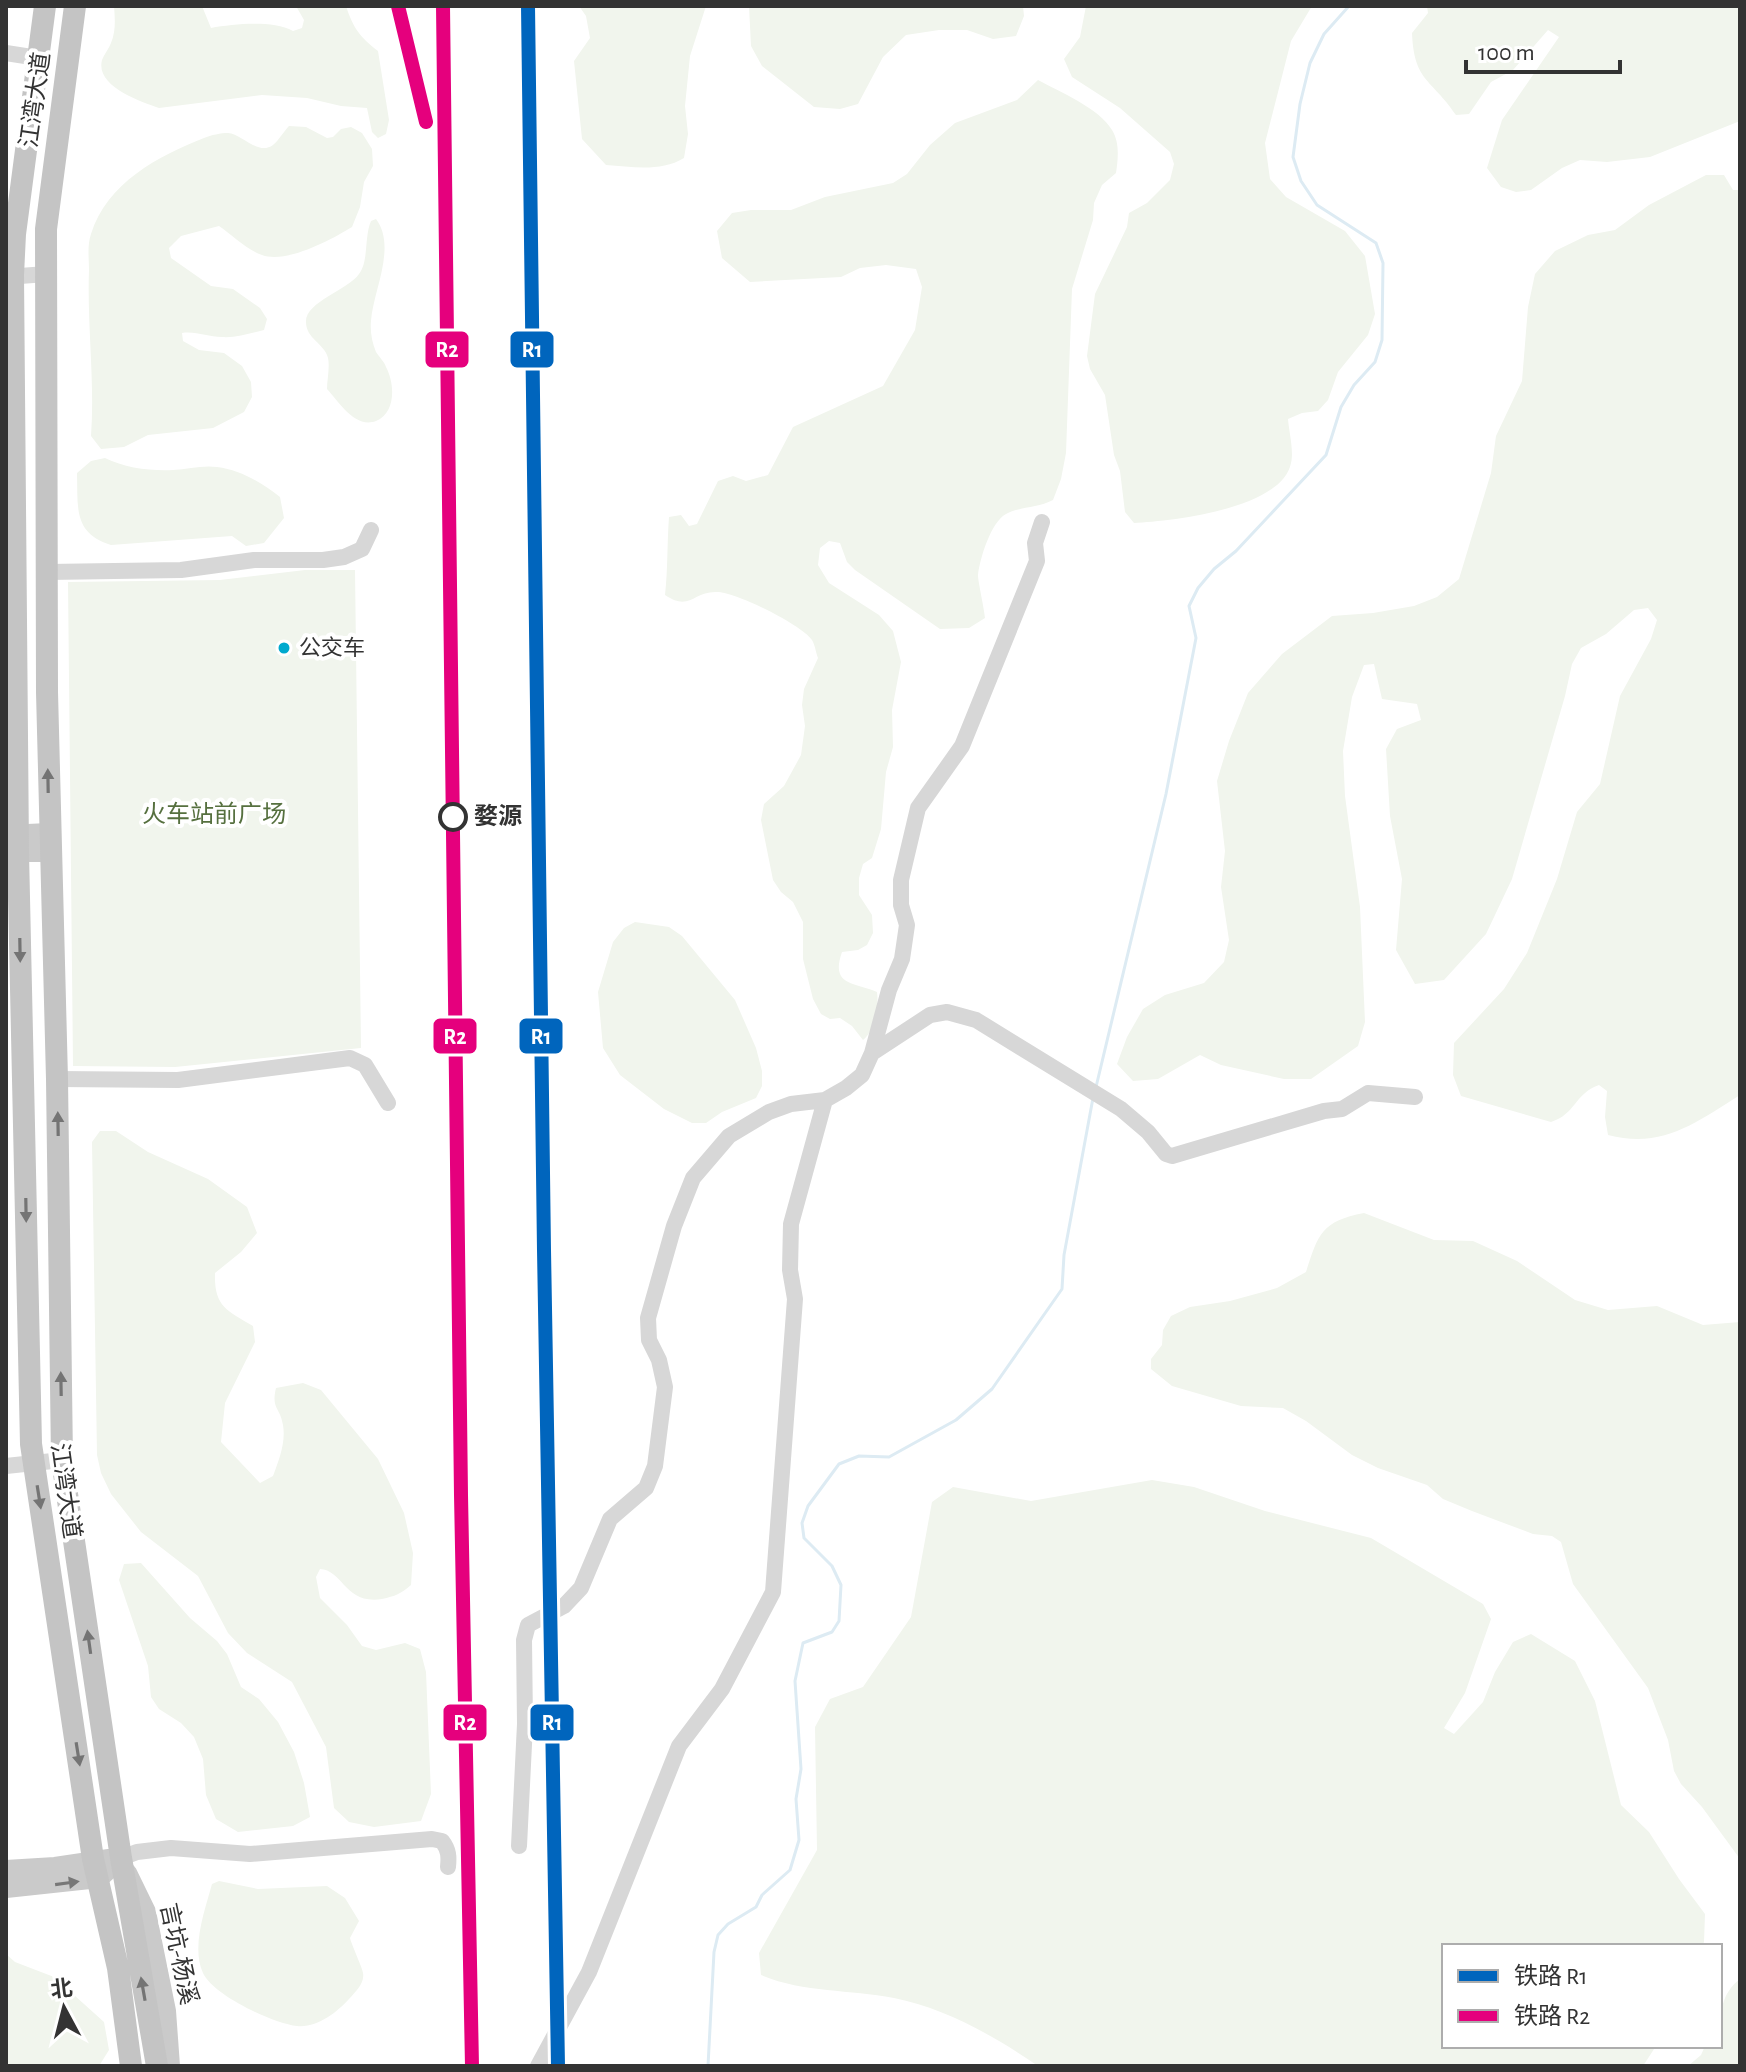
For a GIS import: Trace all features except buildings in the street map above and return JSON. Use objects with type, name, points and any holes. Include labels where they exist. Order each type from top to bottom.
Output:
[{"type":"highway","name":"江湾大道","points":[[45,6],[10,276],[12,843],[34,1464],[96,1868],[118,1968],[131,2066]]},
{"type":"highway","name":"江湾大道","points":[[75,6],[46,229],[50,842],[62,1460],[121,1858],[157,2066]]},
{"type":"main road","points":[[12,843],[50,842]]},
{"type":"main road","points":[[6,1888],[96,1868],[121,1858]]},
{"type":"main road","name":"言坑-杨溪","points":[[121,1858],[146,1912],[166,2011],[170,2066]]},
{"type":"main road","points":[[6,1870],[96,1868]]},
{"type":"street","points":[[6,53],[38,58]]},
{"type":"street","points":[[10,276],[47,274]]},
{"type":"street","points":[[519,1846],[525,1724],[524,1640],[528,1625],[564,1606],[581,1588],[610,1519],[646,1488],[655,1466],[658,1423],[665,1387],[659,1360],[649,1340],[648,1318],[683,1200],[693,1178],[729,1136],[769,1112],[791,1104],[825,1100],[862,1075],[902,959],[907,925],[901,905],[901,880],[918,808],[962,746],[1037,561],[1035,543],[1042,522]]},
{"type":"street","points":[[48,572],[181,570],[254,560],[339,559],[362,549],[371,530]]},
{"type":"street","points":[[872,1053],[930,1015],[947,1012],[961,1014],[976,1020],[1121,1109],[1148,1132],[1166,1154],[1172,1156],[1324,1111],[1342,1109],[1368,1093],[1415,1097]]},
{"type":"street","points":[[57,1079],[178,1080],[350,1058],[365,1065],[388,1103]]},
{"type":"street","points":[[538,2066],[589,1972],[679,1746],[722,1689],[773,1592],[795,1299],[790,1270],[791,1224],[825,1100]]},
{"type":"street","points":[[6,1466],[62,1460]]},
{"type":"street","points":[[121,1858],[137,1852],[171,1848],[250,1854],[432,1839],[442,1841],[446,1846],[448,1867]]},
{"type":"green space","points":[[114,6],[202,6],[211,28],[264,24],[293,31],[302,28],[304,20],[296,6],[346,6],[358,32],[378,51],[389,120],[386,134],[378,138],[372,132],[367,108],[307,98],[262,95],[159,108],[131,97],[112,85],[102,69],[102,60],[114,34]]},
{"type":"green space","points":[[579,6],[706,6],[690,56],[685,106],[688,134],[684,158],[656,167],[606,165],[582,139],[574,61],[590,38],[586,16]]},
{"type":"green space","points":[[749,6],[1023,6],[1024,16],[1016,36],[993,39],[967,30],[906,35],[883,57],[858,104],[840,109],[814,107],[762,66],[751,46]]},
{"type":"green space","points":[[1086,6],[1312,6],[1291,41],[1265,143],[1270,179],[1286,197],[1345,231],[1365,256],[1375,314],[1368,335],[1338,372],[1328,400],[1318,411],[1288,419],[1292,458],[1283,479],[1268,492],[1223,510],[1134,523],[1125,512],[1105,395],[1090,369],[1087,356],[1095,294],[1127,227],[1129,213],[1147,203],[1170,180],[1174,164],[1170,152],[1120,108],[1072,77],[1064,59],[1080,37]]},
{"type":"green space","points":[[1427,6],[1740,6],[1740,121],[1650,157],[1607,162],[1580,160],[1562,168],[1531,190],[1516,192],[1501,187],[1487,168],[1502,120],[1559,37],[1548,30],[1513,70],[1491,82],[1469,114],[1456,115],[1425,78],[1416,61],[1412,33],[1428,13]]},
{"type":"green space","points":[[1038,80],[1078,101],[1106,122],[1112,130],[1118,151],[1116,173],[1102,185],[1094,203],[1093,220],[1072,289],[1066,453],[1053,500],[1006,514],[991,532],[978,575],[985,618],[969,628],[940,629],[855,570],[847,562],[840,543],[829,541],[820,548],[818,565],[829,583],[879,615],[893,631],[901,662],[892,710],[893,747],[886,772],[881,829],[872,858],[863,864],[859,878],[859,895],[872,915],[873,933],[867,945],[842,952],[839,963],[839,971],[846,981],[877,992],[875,1018],[871,1031],[863,1040],[852,1026],[840,1018],[830,1019],[821,1014],[813,999],[803,959],[803,922],[793,902],[773,880],[761,820],[764,804],[784,786],[801,755],[805,726],[802,705],[804,689],[818,658],[814,644],[796,626],[768,610],[726,593],[709,593],[680,602],[665,595],[669,517],[681,515],[689,526],[697,524],[718,481],[733,476],[746,481],[768,475],[793,427],[883,386],[915,330],[922,287],[916,269],[886,265],[860,268],[841,277],[750,282],[722,258],[717,231],[732,213],[791,210],[825,197],[893,183],[907,174],[930,145],[955,123],[1017,100]]},
{"type":"green space","points":[[289,126],[306,127],[327,138],[351,127],[362,133],[372,149],[373,166],[364,182],[360,207],[352,227],[295,254],[272,257],[251,250],[219,226],[181,236],[169,248],[171,258],[211,286],[233,289],[260,308],[267,319],[264,330],[238,336],[182,333],[183,341],[199,350],[224,353],[242,366],[251,382],[252,397],[244,412],[213,428],[148,435],[124,447],[101,449],[91,436],[89,291],[89,243],[99,216],[122,186],[169,153],[225,133],[267,148]]},
{"type":"green space","points":[[1706,175],[1724,175],[1733,190],[1740,190],[1740,1095],[1678,1131],[1646,1139],[1628,1138],[1608,1135],[1605,1117],[1607,1091],[1599,1085],[1584,1093],[1566,1114],[1551,1122],[1461,1096],[1453,1075],[1454,1043],[1504,989],[1527,953],[1557,879],[1577,812],[1600,784],[1620,696],[1651,639],[1657,620],[1648,608],[1634,610],[1606,634],[1581,648],[1572,664],[1512,879],[1486,934],[1444,980],[1415,984],[1396,950],[1402,879],[1390,816],[1386,749],[1397,729],[1421,720],[1417,704],[1382,699],[1374,664],[1364,665],[1352,697],[1343,751],[1345,796],[1360,907],[1365,1022],[1358,1046],[1311,1079],[1284,1079],[1221,1065],[1200,1055],[1158,1079],[1133,1081],[1117,1064],[1127,1037],[1143,1009],[1165,995],[1204,983],[1224,962],[1229,940],[1221,887],[1225,851],[1217,781],[1248,693],[1282,654],[1332,616],[1414,606],[1437,597],[1459,579],[1491,473],[1496,436],[1522,381],[1528,307],[1535,274],[1555,251],[1588,235],[1615,230],[1649,205]]},
{"type":"green space","points":[[376,219],[382,230],[384,256],[371,333],[376,352],[389,374],[392,397],[383,417],[368,422],[354,418],[327,389],[328,358],[309,333],[306,322],[312,308],[359,274],[369,227],[371,221]]},
{"type":"green space","points":[[105,458],[147,469],[212,467],[243,474],[280,497],[284,518],[264,543],[246,546],[232,536],[111,545],[90,534],[84,526],[77,497],[77,473],[91,461]]},
{"type":"green space","name":"火车站前广场","points":[[305,570],[355,570],[361,1048],[175,1067],[73,1066],[68,582],[220,580]]},
{"type":"green space","points":[[635,922],[669,927],[682,936],[735,1000],[756,1048],[762,1071],[762,1086],[756,1098],[722,1112],[706,1123],[692,1123],[664,1109],[620,1075],[603,1048],[598,992],[613,942],[624,928]]},
{"type":"green space","points":[[100,1131],[116,1131],[148,1152],[208,1179],[247,1207],[257,1233],[241,1252],[215,1273],[219,1300],[229,1311],[253,1326],[255,1342],[225,1403],[221,1442],[260,1483],[273,1476],[284,1438],[282,1419],[276,1408],[276,1388],[303,1383],[321,1390],[378,1459],[404,1513],[413,1553],[411,1585],[404,1591],[387,1598],[370,1599],[352,1592],[328,1571],[320,1569],[316,1577],[320,1598],[347,1625],[362,1646],[376,1650],[405,1643],[420,1649],[426,1672],[431,1794],[421,1821],[374,1827],[349,1822],[334,1808],[326,1747],[292,1682],[247,1653],[228,1633],[198,1576],[141,1532],[111,1494],[101,1473],[97,1455],[92,1142]]},
{"type":"green space","points":[[1364,1213],[1434,1240],[1473,1241],[1517,1261],[1575,1300],[1608,1310],[1657,1306],[1703,1325],[1740,1322],[1740,1859],[1681,1784],[1648,1688],[1573,1584],[1561,1542],[1552,1536],[1533,1534],[1472,1511],[1443,1499],[1427,1485],[1378,1468],[1352,1455],[1283,1408],[1241,1406],[1172,1386],[1151,1369],[1151,1359],[1162,1345],[1163,1330],[1171,1316],[1190,1307],[1230,1301],[1277,1288],[1306,1272],[1314,1248],[1330,1225]]},
{"type":"green space","points":[[1152,1480],[1194,1487],[1265,1511],[1371,1538],[1483,1604],[1491,1619],[1465,1693],[1444,1728],[1454,1734],[1483,1702],[1495,1672],[1513,1642],[1531,1634],[1575,1661],[1595,1701],[1621,1805],[1649,1832],[1705,1914],[1704,1942],[1442,1944],[1442,2048],[1655,2048],[1643,2066],[1038,2066],[987,2034],[932,2009],[894,1998],[810,1988],[761,1975],[759,1953],[817,1850],[815,1727],[830,1699],[863,1687],[911,1617],[932,1502],[953,1487],[1031,1501]]},
{"type":"green space","points":[[141,1563],[190,1618],[217,1641],[227,1654],[241,1687],[259,1699],[278,1722],[294,1752],[310,1817],[293,1826],[238,1832],[216,1819],[206,1795],[203,1759],[194,1737],[181,1723],[159,1709],[151,1697],[148,1666],[119,1580],[124,1564]]},
{"type":"green space","points":[[219,1881],[258,1889],[327,1886],[345,1898],[359,1921],[350,1938],[363,1973],[357,1990],[326,2018],[312,2025],[297,2026],[259,2014],[218,1990],[203,1973],[198,1952],[200,1928],[212,1884]]},
{"type":"green space","points":[[6,1954],[15,1962],[54,1977],[104,2022],[109,2050],[99,2066],[6,2066]]},
{"type":"green space","points":[[1740,1979],[1740,2066],[1688,2066],[1704,2048],[1722,2048],[1724,2001]]},
{"type":"waterway","points":[[1096,1087],[1166,794],[1196,638],[1189,606],[1198,588],[1214,569],[1236,551],[1326,455],[1341,407],[1354,385],[1375,362],[1382,340],[1383,263],[1376,243],[1317,205],[1301,181],[1293,157],[1300,104],[1310,63],[1324,34],[1349,6]]},
{"type":"waterway","points":[[708,2066],[714,1952],[718,1935],[728,1924],[756,1907],[762,1895],[790,1870],[799,1840],[796,1799],[801,1769],[795,1681],[803,1643],[832,1632],[839,1621],[841,1585],[832,1566],[804,1538],[802,1523],[808,1506],[839,1464],[859,1456],[889,1457],[956,1420],[992,1389],[1062,1289],[1064,1255],[1093,1098]]},
{"type":"rail line","name":"R2","points":[[398,6],[426,122]]},
{"type":"rail line","name":"R2","points":[[443,6],[461,1495],[472,2066]]},
{"type":"rail line","name":"R1","points":[[528,6],[558,2066]]},
{"type":"place","name":"公交车","points":[[284,648]]},
{"type":"place","name":"婺源","points":[[453,817]]}]
